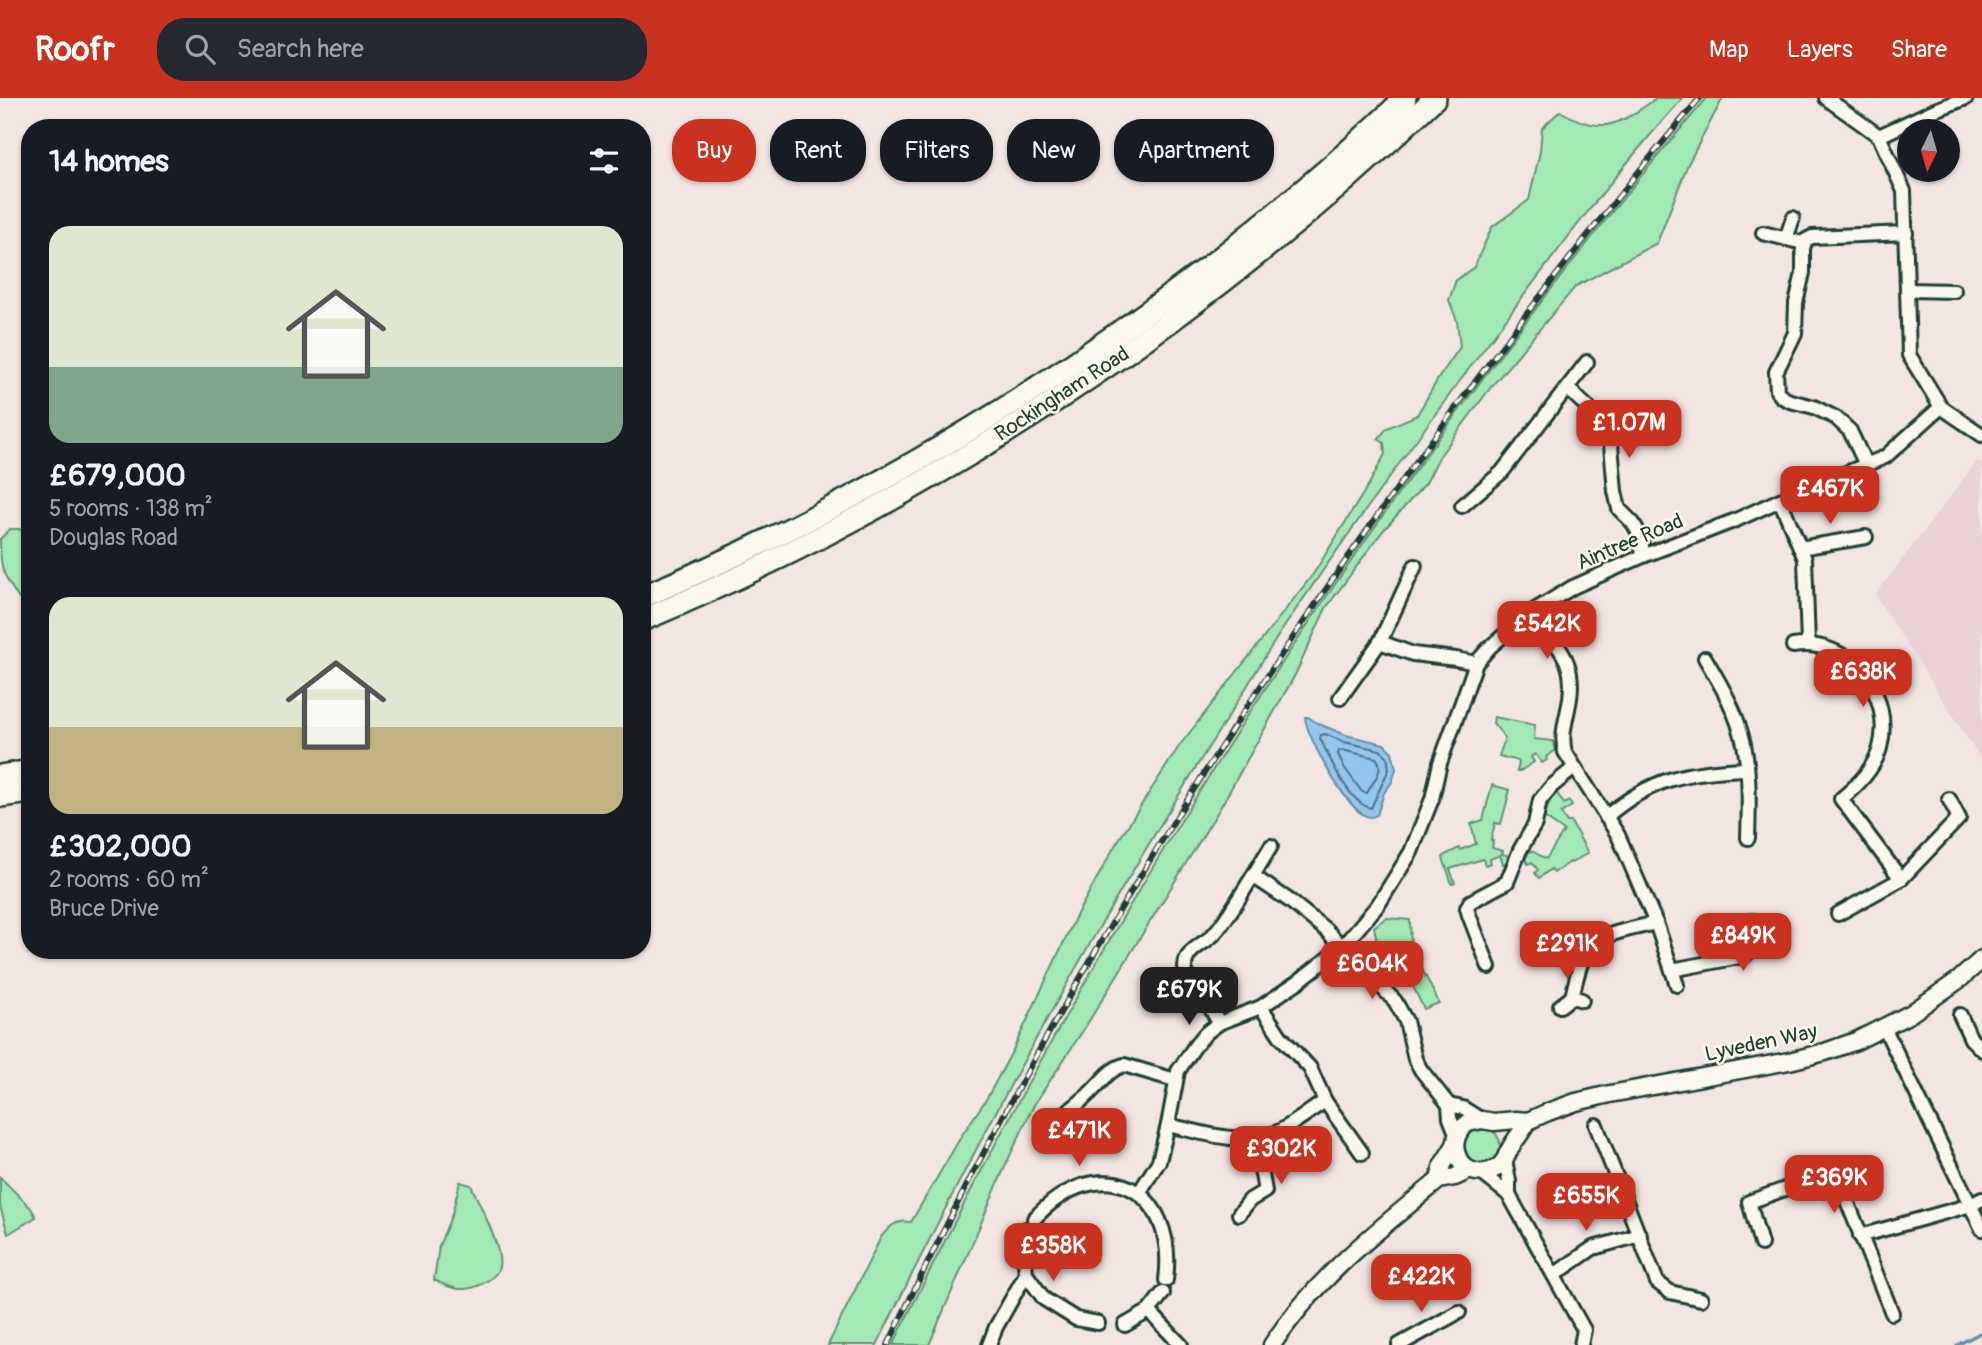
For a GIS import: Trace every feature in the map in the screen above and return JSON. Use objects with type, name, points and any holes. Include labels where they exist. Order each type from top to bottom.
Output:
[{"type":"highway","name":"Rockingham Road","points":[[651,593],[732,558],[821,514],[958,438],[1038,388],[1155,307],[1235,246],[1327,170],[1405,98]]},
{"type":"highway","name":"Rockingham Road","points":[[651,616],[811,542],[958,461],[1052,403],[1169,323],[1249,261],[1339,187],[1435,98]]},
{"type":"highway","points":[[0,776],[21,772]]},
{"type":"highway","points":[[0,796],[21,793]]},
{"type":"street","points":[[1826,98],[1879,136],[1904,191],[1909,355],[1941,407],[1982,435]]},
{"type":"street","points":[[1879,136],[1932,104],[1966,98]]},
{"type":"street","points":[[1786,239],[1793,218]]},
{"type":"street","points":[[1763,233],[1803,243],[1812,237],[1906,233]]},
{"type":"street","points":[[1803,243],[1803,274],[1796,303],[1795,332],[1776,372],[1777,391],[1790,401],[1814,407],[1836,418],[1850,431],[1866,465]]},
{"type":"street","points":[[1908,290],[1954,291]]},
{"type":"street","points":[[1462,506],[1502,472],[1587,362]]},
{"type":"street","points":[[1567,388],[1597,416],[1611,445],[1619,509],[1633,523],[1641,537],[1643,556]]},
{"type":"street","name":"Aintree Road","points":[[1219,1023],[1261,1007],[1342,947],[1378,905],[1411,852],[1432,799],[1440,763],[1476,663],[1502,635],[1530,613],[1573,587],[1885,457],[1941,407]]},
{"type":"street","points":[[1780,500],[1805,559],[1808,644]]},
{"type":"street","points":[[1800,548],[1866,537]]},
{"type":"street","points":[[1340,698],[1380,642],[1415,566]]},
{"type":"street","points":[[1530,613],[1569,663],[1572,695],[1562,741],[1565,752],[1618,835],[1656,923],[1677,985]]},
{"type":"street","points":[[1380,642],[1413,654],[1476,663]]},
{"type":"street","points":[[1793,646],[1808,644],[1840,654],[1856,664],[1874,691],[1881,710],[1881,740],[1875,759],[1860,782],[1842,799],[1901,879]]},
{"type":"street","points":[[1705,658],[1728,698],[1744,744],[1748,838]]},
{"type":"street","points":[[1489,967],[1467,908],[1470,902],[1507,882],[1520,850],[1535,824],[1540,800],[1574,768]]},
{"type":"street","points":[[1606,817],[1628,800],[1664,781],[1698,772],[1746,769]]},
{"type":"street","points":[[1838,914],[1901,879],[1959,818],[1949,799]]},
{"type":"street","points":[[1139,1193],[1159,1161],[1175,1080],[1185,1059],[1206,1033],[1219,1023],[1203,993],[1187,976],[1186,962],[1196,946],[1213,935],[1271,846]]},
{"type":"street","points":[[1253,876],[1326,930],[1395,1001],[1406,1021],[1415,1059],[1449,1105],[1456,1154],[1460,1161],[1509,1195],[1584,1330],[1581,1345]]},
{"type":"street","points":[[1672,970],[1744,956],[1752,949],[1752,921]]},
{"type":"street","points":[[1560,1006],[1577,999],[1578,970],[1589,948],[1599,940],[1656,923]]},
{"type":"street","name":"Lyveden Way","points":[[1488,1121],[1528,1121],[1576,1102],[1610,1094],[1815,1055],[1856,1041],[1933,1000],[1982,958]]},
{"type":"street","points":[[1261,1007],[1281,1037],[1310,1068],[1325,1101],[1362,1153]]},
{"type":"street","points":[[1960,1015],[1971,1039],[1982,1050]]},
{"type":"street","points":[[1884,1027],[1977,1202],[1982,1229]]},
{"type":"street","points":[[1056,1121],[1119,1066],[1124,1065],[1175,1080]]},
{"type":"street","points":[[1168,1125],[1222,1136],[1255,1137],[1275,1133],[1325,1101]]},
{"type":"street","points":[[1449,1105],[1463,1108],[1501,1127],[1506,1134],[1509,1195]]},
{"type":"street","points":[[1438,1180],[1461,1129],[1468,1123],[1488,1121]]},
{"type":"street","points":[[1272,1345],[1314,1291],[1346,1257],[1438,1180],[1475,1171],[1492,1171],[1499,1167],[1528,1121]]},
{"type":"street","points":[[1596,1125],[1657,1282],[1670,1292],[1701,1299]]},
{"type":"street","points":[[1239,1214],[1250,1200],[1265,1191],[1255,1137]]},
{"type":"street","points":[[1761,1244],[1749,1202],[1835,1171],[1892,1313]]},
{"type":"street","points":[[1098,1323],[1076,1320],[1062,1312],[1044,1299],[1026,1274],[1023,1240],[1030,1224],[1061,1194],[1084,1184],[1109,1182],[1127,1186],[1139,1193],[1155,1212],[1164,1232],[1166,1280]]},
{"type":"street","points":[[1860,1236],[1977,1202]]},
{"type":"street","points":[[1553,1275],[1593,1248],[1640,1235]]},
{"type":"street","points":[[989,1345],[996,1327],[1026,1274]]},
{"type":"street","points":[[1125,1325],[1149,1311],[1163,1293]]},
{"type":"street","points":[[1149,1311],[1181,1345]]},
{"type":"street","points":[[1399,1345],[1459,1312]]},
{"type":"shaded area","points":[[1977,461],[1982,463],[1982,761],[1875,595]]},
{"type":"green space","points":[[1657,98],[1683,98],[1598,199],[1517,304],[1370,504],[1272,645],[1089,944],[1001,1103],[877,1345],[828,1345],[881,1237],[894,1224],[911,1222],[987,1098],[1014,1048],[1076,916],[1116,844],[1180,745],[1314,573],[1385,454],[1384,443],[1378,439],[1387,428],[1417,415],[1460,347],[1457,321],[1449,300],[1456,280],[1474,267],[1492,227],[1529,200],[1540,151],[1542,128],[1560,111],[1588,124],[1611,124],[1632,115]]},
{"type":"green space","points":[[1707,98],[1723,98],[1688,164],[1657,243],[1576,286],[1491,387],[1439,457],[1426,483],[1382,532],[1326,608],[1295,675],[1220,808],[1034,1105],[929,1345],[893,1345],[1018,1101],[1085,982],[1227,748],[1302,633],[1460,409],[1580,251]]},
{"type":"green space","points":[[10,529],[21,530],[21,599],[3,570],[0,539]]},
{"type":"green space","points":[[1494,717],[1535,725],[1534,739],[1553,741],[1556,750],[1542,763],[1535,754],[1531,757],[1534,762],[1517,771],[1518,761],[1499,756],[1505,738],[1493,723]]},
{"type":"green space","points":[[1492,785],[1510,790],[1501,824],[1495,823],[1491,840],[1492,848],[1507,855],[1507,862],[1503,864],[1500,855],[1490,859],[1491,863],[1485,865],[1483,859],[1450,869],[1455,883],[1452,884],[1443,858],[1459,848],[1460,850],[1476,844],[1471,824],[1483,820]]},
{"type":"green space","points":[[1557,793],[1564,804],[1569,801],[1572,806],[1561,813],[1567,822],[1571,822],[1588,853],[1554,873],[1551,869],[1539,878],[1535,873],[1538,870],[1532,862],[1528,864],[1525,859],[1532,851],[1546,859],[1564,831],[1544,817],[1551,798]]},
{"type":"green space","points":[[1386,918],[1410,920],[1411,947],[1439,1003],[1424,1009],[1399,958],[1380,956],[1374,927]]},
{"type":"green space","points":[[1481,1127],[1494,1133],[1500,1146],[1494,1159],[1481,1165],[1468,1159],[1462,1146],[1468,1133]]},
{"type":"green space","points":[[0,1177],[31,1208],[36,1217],[8,1234],[0,1206]]},
{"type":"green space","points":[[460,1182],[471,1185],[494,1238],[499,1259],[498,1270],[491,1278],[480,1285],[462,1289],[434,1280],[439,1246],[452,1214]]},
{"type":"water","points":[[1305,717],[1346,735],[1384,744],[1392,752],[1396,769],[1377,815],[1369,817],[1358,811],[1339,787],[1312,740]]},
{"type":"waterway","points":[[1957,1345],[1982,1332]]},
{"type":"railway","points":[[888,1345],[1011,1101],[1078,981],[1220,748],[1296,633],[1454,410],[1574,252],[1700,98]]}]
